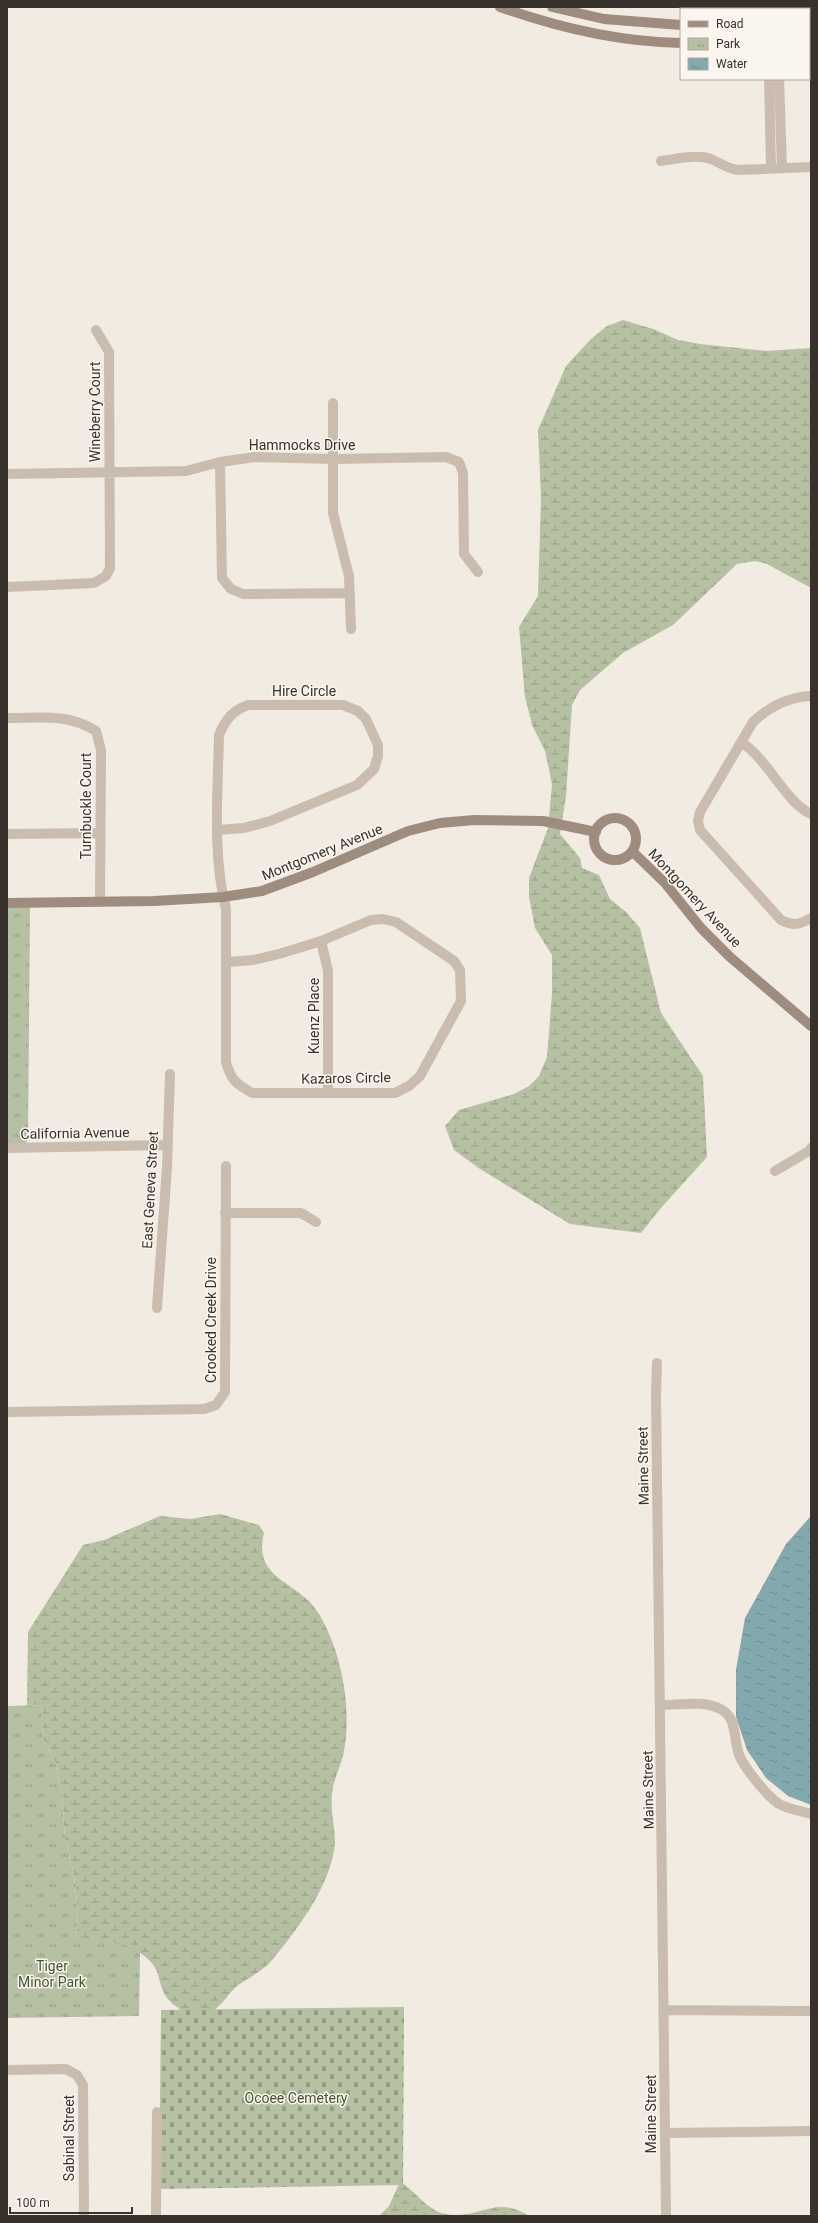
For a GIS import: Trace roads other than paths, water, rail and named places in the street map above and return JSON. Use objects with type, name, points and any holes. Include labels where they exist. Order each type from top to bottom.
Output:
[{"type":"street","points":[[500,7],[544,23],[602,36],[680,43]]},
{"type":"street","points":[[552,7],[604,19],[680,26]]},
{"type":"street","points":[[769,80],[771,168]]},
{"type":"street","points":[[779,80],[782,168]]},
{"type":"street","points":[[661,161],[698,157],[711,159],[727,168],[737,170],[811,167]]},
{"type":"street","name":"Wineberry Court","points":[[7,587],[94,583],[106,576],[110,568],[109,352],[96,330]]},
{"type":"street","points":[[333,403],[333,513],[349,576],[351,630]]},
{"type":"street","name":"Hammocks Drive","points":[[7,474],[186,471],[220,462],[255,457],[333,459],[446,457],[459,462],[463,473],[464,554],[478,572]]},
{"type":"street","points":[[220,462],[222,578],[231,589],[243,594],[350,593]]},
{"type":"street","points":[[811,696],[795,697],[766,710],[753,722],[700,812],[698,821],[700,830],[781,920],[790,924],[800,925],[811,918]]},
{"type":"street","name":"Hire Circle","points":[[218,830],[244,828],[270,821],[357,785],[374,769],[378,756],[378,745],[366,718],[358,711],[343,705],[248,705],[235,710],[225,721],[219,735],[218,830],[223,898]]},
{"type":"street","name":"Turnbuckle Court","points":[[7,718],[65,718],[82,722],[96,731],[101,750],[100,902]]},
{"type":"street","points":[[741,742],[753,750],[800,807],[811,814]]},
{"type":"street","points":[[613,819],[627,822],[634,831],[636,838],[633,852],[623,859],[616,860],[602,856],[596,846],[596,832],[600,825],[613,819]]},
{"type":"street","name":"Montgomery Avenue","points":[[7,903],[223,898],[262,891],[313,872],[408,831],[440,823],[474,820],[543,821],[596,832]]},
{"type":"street","points":[[7,834],[100,833]]},
{"type":"street","name":"Montgomery Avenue","points":[[633,852],[664,883],[701,928],[730,957],[811,1026]]},
{"type":"street","name":"Kazaros Circle","points":[[223,898],[226,909],[227,962],[226,1062],[231,1078],[238,1085],[252,1093],[395,1092],[409,1086],[420,1076],[461,1001],[462,985],[460,970],[454,961],[396,922],[383,919],[371,920],[321,941],[254,960],[227,962]]},
{"type":"street","name":"Kuenz Place","points":[[321,941],[328,971],[328,1093]]},
{"type":"street","name":"East Geneva Street","points":[[157,1308],[170,1074]]},
{"type":"street","name":"California Avenue","points":[[7,1148],[167,1145]]},
{"type":"street","points":[[775,1171],[810,1150]]},
{"type":"street","name":"Crooked Creek Drive","points":[[7,1412],[204,1409],[216,1405],[225,1392],[226,1166]]},
{"type":"street","points":[[226,1213],[300,1213],[316,1222]]},
{"type":"street","name":"Maine Street","points":[[658,1363],[656,1395],[661,1705],[666,2216]]},
{"type":"street","points":[[661,1705],[716,1707],[728,1714],[734,1723],[737,1748],[741,1759],[770,1797],[780,1804],[811,1814]]},
{"type":"street","points":[[664,2010],[811,2011]]},
{"type":"street","name":"Sabinal Street","points":[[7,2070],[66,2069],[77,2075],[83,2085],[84,2216]]},
{"type":"street","points":[[156,2216],[157,2112]]},
{"type":"street","points":[[664,2133],[811,2131]]},
{"type":"water","points":[[811,1516],[811,1805],[788,1796],[766,1778],[747,1750],[736,1717],[736,1670],[745,1618],[786,1544]]},
{"type":"park label","name":"Tiger Minor Park","points":[[52,1974]]},
{"type":"park label","name":"Ocoee Cemetery","points":[[296,2098]]}]
